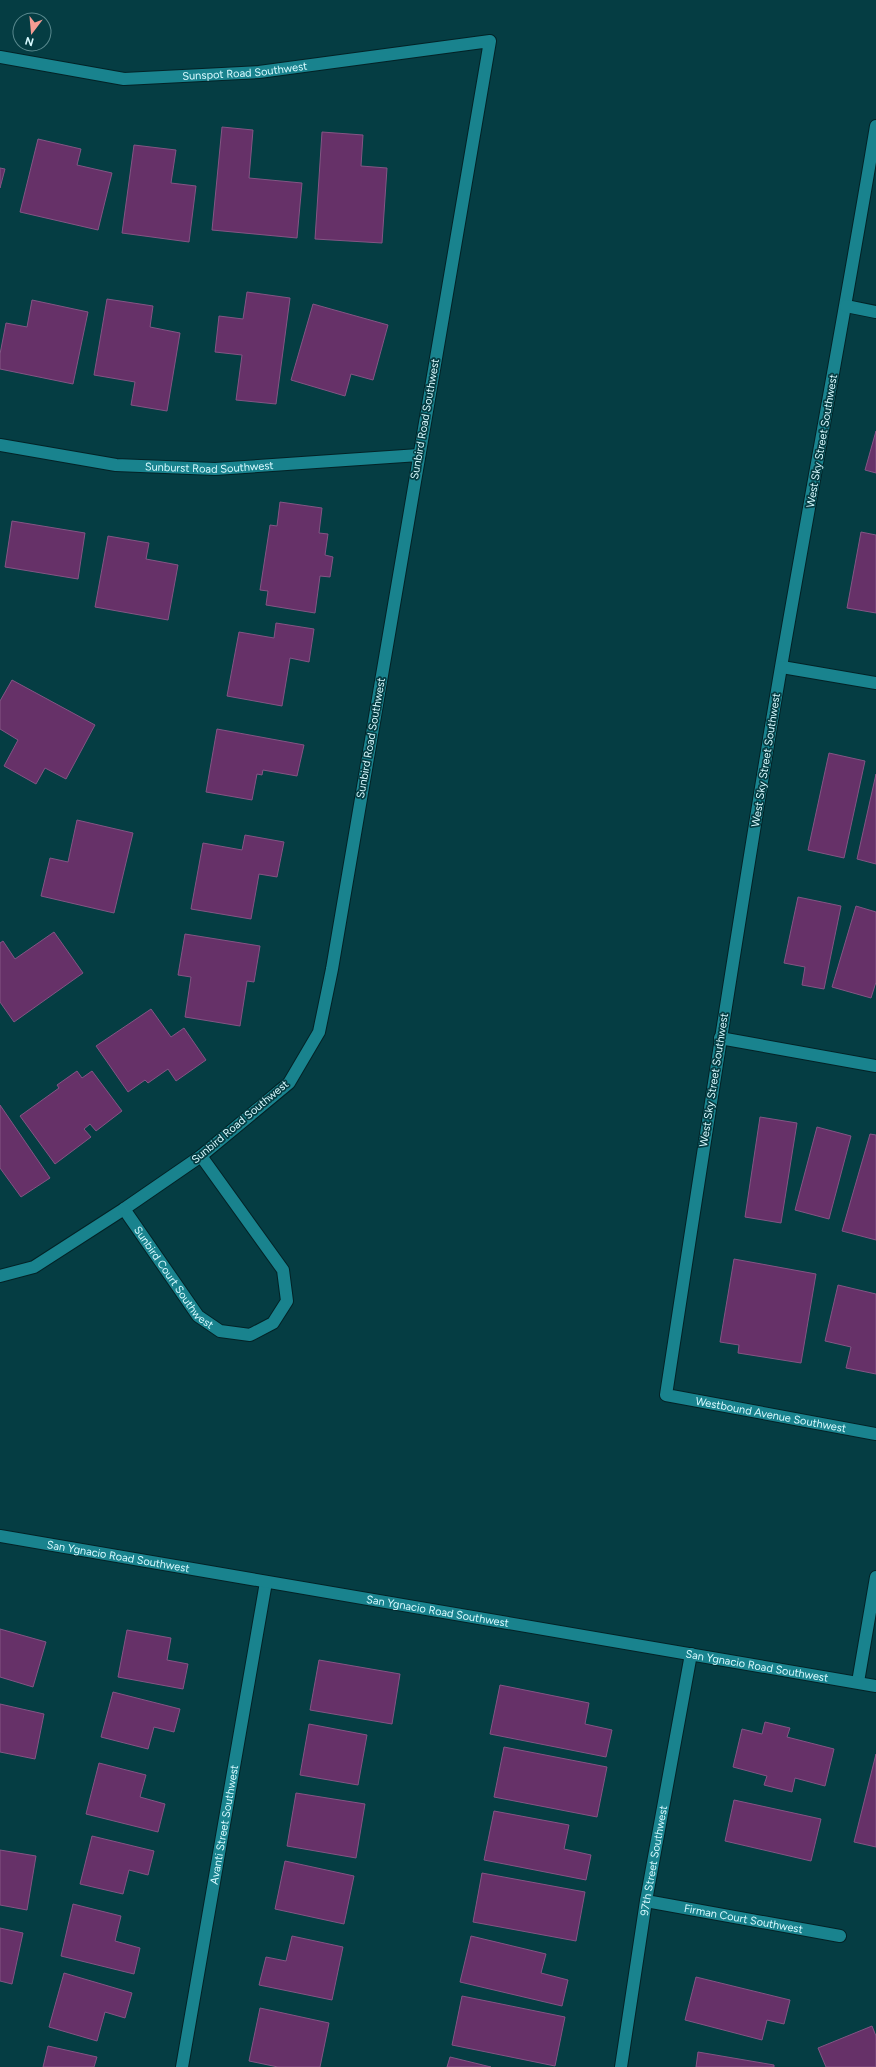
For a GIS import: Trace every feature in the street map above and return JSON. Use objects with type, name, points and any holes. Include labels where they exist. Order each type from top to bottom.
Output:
[{"type":"street","name":"Sunspot Road Southwest","points":[[0,57],[124,79],[259,72],[490,41]]},
{"type":"street","name":"Sunbird Road Southwest","points":[[0,1276],[34,1267],[124,1209],[201,1156],[289,1084],[319,1032],[332,969],[490,41]]},
{"type":"street","name":"West Sky Street Southwest","points":[[666,1395],[720,1038],[782,667],[846,306],[876,126]]},
{"type":"street","points":[[846,306],[876,312]]},
{"type":"street","name":"Sunburst Road Southwest","points":[[0,445],[116,465],[215,469],[419,455]]},
{"type":"street","points":[[782,667],[876,683]]},
{"type":"street","points":[[720,1038],[876,1066]]},
{"type":"street","name":"Sunbird Court Southwest","points":[[124,1209],[198,1316],[220,1331],[250,1335],[273,1323],[287,1301],[283,1270],[201,1156]]},
{"type":"street","name":"Westbound Avenue Southwest","points":[[666,1395],[876,1434]]},
{"type":"street","name":"San Ygnacio Road Southwest","points":[[0,1536],[876,1686]]},
{"type":"street","points":[[858,1682],[876,1577]]},
{"type":"street","name":"Avanti Street Southwest","points":[[182,2067],[266,1582]]},
{"type":"street","name":"97th Street Southwest","points":[[621,2067],[646,1901],[692,1654]]},
{"type":"street","name":"Firman Court Southwest","points":[[646,1901],[840,1936]]},
{"type":"building","points":[[222,127],[253,130],[249,178],[302,183],[297,238],[212,230]]},
{"type":"building","points":[[322,132],[363,135],[361,166],[387,168],[382,243],[315,239]]},
{"type":"building","points":[[38,139],[81,149],[77,165],[112,173],[98,230],[20,212]]},
{"type":"building","points":[[134,145],[176,150],[171,183],[196,186],[189,242],[122,233]]},
{"type":"building","points":[[0,168],[5,169],[0,188]]},
{"type":"building","points":[[247,292],[290,298],[276,404],[236,400],[242,355],[215,352],[219,316],[243,319]]},
{"type":"building","points":[[107,299],[153,306],[150,327],[180,333],[167,411],[131,405],[135,382],[94,375]]},
{"type":"building","points":[[32,300],[88,312],[73,384],[0,369],[0,354],[6,323],[27,327]]},
{"type":"building","points":[[313,304],[388,325],[373,380],[351,374],[345,396],[291,380]]},
{"type":"building","points":[[876,431],[876,473],[865,470]]},
{"type":"building","points":[[280,502],[322,508],[319,533],[328,534],[325,555],[333,557],[330,577],[320,576],[315,613],[266,605],[268,591],[260,590],[270,525],[277,526]]},
{"type":"building","points":[[12,521],[85,533],[78,579],[5,567]]},
{"type":"building","points":[[861,532],[876,535],[876,613],[847,608]]},
{"type":"building","points":[[108,536],[149,543],[146,559],[178,565],[168,620],[95,607]]},
{"type":"building","points":[[276,623],[314,629],[309,662],[290,658],[282,706],[227,696],[239,632],[274,638]]},
{"type":"building","points":[[12,680],[95,725],[66,779],[45,768],[36,784],[4,766],[18,740],[0,729],[0,701]]},
{"type":"building","points":[[217,729],[304,745],[297,776],[263,770],[262,775],[257,774],[252,800],[206,792]]},
{"type":"building","points":[[829,753],[865,761],[844,858],[808,850]]},
{"type":"building","points":[[876,774],[876,864],[857,859]]},
{"type":"building","points":[[77,820],[133,833],[114,913],[41,896],[50,858],[68,862]]},
{"type":"building","points":[[245,835],[284,842],[277,877],[259,874],[251,919],[191,909],[203,843],[242,850]]},
{"type":"building","points":[[798,897],[841,906],[824,989],[802,985],[805,967],[784,963]]},
{"type":"building","points":[[856,906],[876,912],[876,982],[871,998],[832,987]]},
{"type":"building","points":[[54,932],[83,973],[14,1022],[0,1002],[0,943],[3,941],[15,959]]},
{"type":"building","points":[[185,934],[260,946],[254,982],[247,981],[240,1026],[185,1017],[191,977],[178,975]]},
{"type":"building","points":[[151,1009],[171,1037],[184,1028],[206,1060],[176,1081],[168,1069],[148,1083],[145,1080],[128,1092],[96,1046]]},
{"type":"building","points":[[77,1071],[82,1078],[92,1071],[122,1111],[96,1131],[90,1124],[84,1129],[91,1137],[55,1164],[20,1116],[59,1088],[57,1085]]},
{"type":"building","points":[[0,1105],[50,1178],[21,1197],[0,1168]]},
{"type":"building","points":[[760,1117],[797,1123],[781,1223],[745,1217]]},
{"type":"building","points":[[817,1127],[851,1136],[829,1219],[795,1210]]},
{"type":"building","points":[[870,1134],[876,1135],[876,1240],[842,1231]]},
{"type":"building","points":[[734,1259],[816,1274],[801,1363],[738,1353],[739,1345],[720,1342]]},
{"type":"building","points":[[838,1285],[876,1294],[876,1374],[846,1368],[851,1347],[825,1341]]},
{"type":"building","points":[[0,1629],[46,1642],[33,1687],[0,1677]]},
{"type":"building","points":[[127,1630],[171,1638],[167,1660],[188,1664],[183,1689],[118,1677]]},
{"type":"building","points":[[319,1660],[400,1674],[392,1724],[310,1710]]},
{"type":"building","points":[[500,1685],[589,1703],[585,1724],[612,1730],[606,1757],[490,1734]]},
{"type":"building","points":[[113,1692],[180,1709],[174,1732],[154,1727],[148,1749],[101,1737]]},
{"type":"building","points":[[0,1704],[44,1714],[35,1759],[0,1752]]},
{"type":"building","points":[[765,1722],[790,1728],[787,1737],[834,1749],[825,1786],[795,1778],[792,1792],[764,1785],[767,1776],[733,1767],[742,1729],[762,1734]]},
{"type":"building","points":[[309,1724],[367,1735],[358,1785],[300,1775]]},
{"type":"building","points":[[504,1747],[607,1767],[597,1817],[494,1797]]},
{"type":"building","points":[[876,1754],[876,1847],[854,1842]]},
{"type":"building","points":[[99,1763],[146,1775],[140,1797],[165,1804],[158,1832],[86,1814]]},
{"type":"building","points":[[296,1793],[365,1804],[356,1858],[287,1846]]},
{"type":"building","points":[[734,1800],[821,1819],[811,1861],[725,1841]]},
{"type":"building","points":[[494,1811],[569,1825],[564,1849],[591,1855],[586,1880],[484,1860]]},
{"type":"building","points":[[92,1836],[154,1851],[148,1875],[129,1870],[123,1894],[80,1884]]},
{"type":"building","points":[[0,1850],[36,1856],[27,1910],[0,1905]]},
{"type":"building","points":[[285,1861],[354,1876],[344,1924],[275,1909]]},
{"type":"building","points":[[482,1873],[585,1892],[576,1941],[473,1922]]},
{"type":"building","points":[[73,1904],[121,1916],[115,1941],[140,1948],[134,1974],[61,1956]]},
{"type":"building","points":[[0,1928],[23,1933],[12,1984],[0,1981]]},
{"type":"building","points":[[292,1936],[343,1947],[332,2000],[259,1985],[266,1957],[286,1961]]},
{"type":"building","points":[[471,1936],[546,1954],[541,1973],[568,1980],[562,2006],[460,1982]]},
{"type":"building","points":[[64,1973],[132,1993],[125,2018],[105,2012],[97,2041],[49,2027]]},
{"type":"building","points":[[696,1977],[790,2000],[784,2024],[767,2020],[762,2040],[685,2020]]},
{"type":"building","points":[[462,1996],[565,2017],[555,2066],[452,2045]]},
{"type":"building","points":[[260,2008],[329,2023],[320,2067],[278,2067],[249,2061]]},
{"type":"building","points":[[872,2026],[876,2036],[876,2067],[826,2067],[818,2048]]},
{"type":"building","points":[[48,2046],[97,2057],[94,2067],[43,2067]]},
{"type":"building","points":[[698,2052],[774,2065],[774,2067],[696,2067]]},
{"type":"building","points":[[450,2057],[491,2067],[447,2067]]}]
